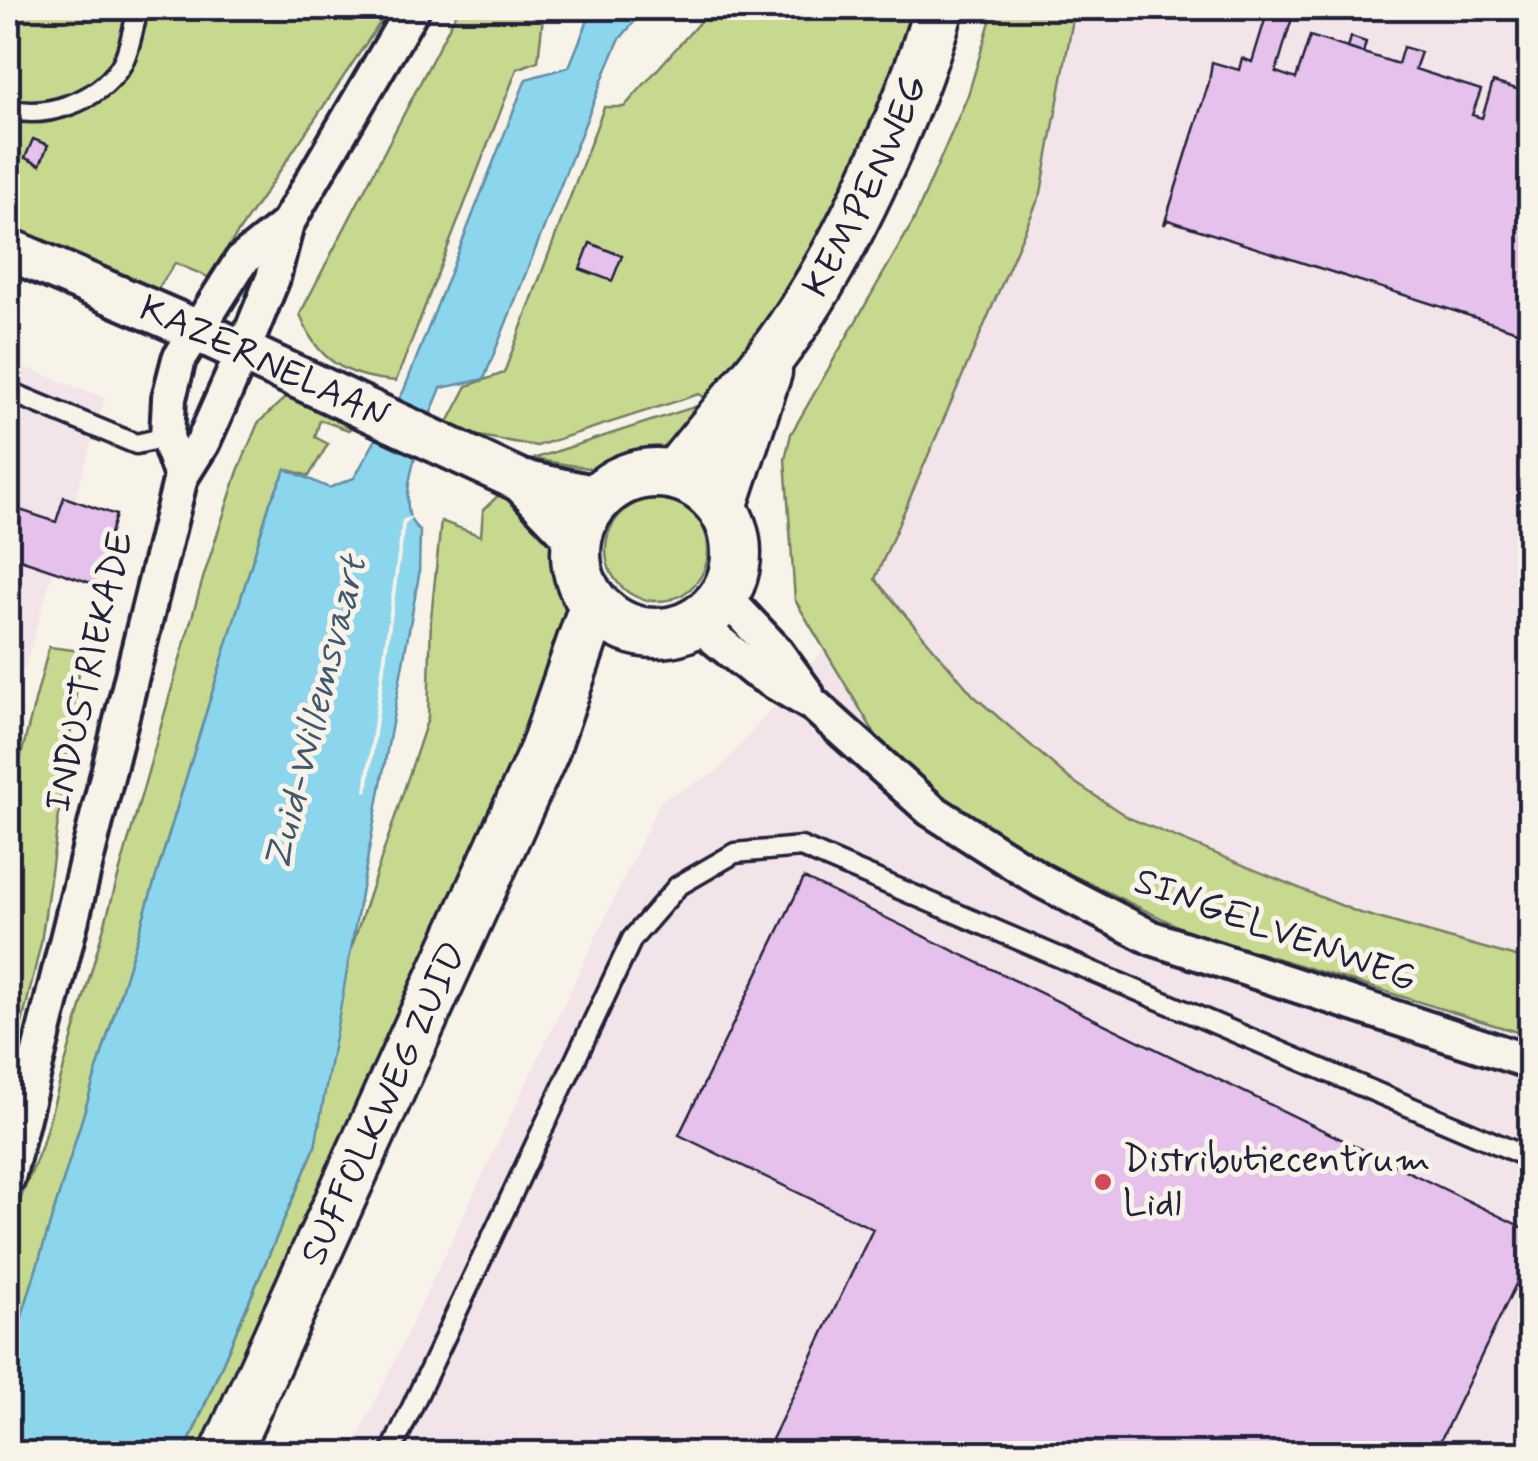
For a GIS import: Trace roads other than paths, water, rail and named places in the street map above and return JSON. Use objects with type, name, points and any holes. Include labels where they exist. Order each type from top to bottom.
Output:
[{"type":"main road","name":"KEMPENWEG","points":[[675,475],[772,355],[859,206],[917,86],[939,8]]},
{"type":"main road","name":"KEMPENWEG","points":[[722,507],[772,355]]},
{"type":"main road","points":[[648,473],[675,475],[702,487],[722,507],[736,552],[710,610],[656,634],[635,631],[594,606],[582,585],[576,562],[587,518],[620,480],[648,473]]},
{"type":"main road","name":"SUFFOLKWEG ZUID","points":[[224,1454],[544,751],[594,606]]},
{"type":"main road","name":"SUFFOLKWEG ZUID","points":[[544,751],[635,631]]},
{"type":"street","points":[[181,477],[167,437],[179,359],[241,261],[288,224],[414,8]]},
{"type":"street","name":"INDUSTRIEKADE","points":[[8,1178],[181,477],[203,442],[243,352],[288,224]]},
{"type":"street","name":"KAZERNELAAN","points":[[8,249],[446,444],[587,518]]},
{"type":"street","name":"SINGELVENWEG","points":[[710,610],[755,671],[815,706],[931,810],[1042,882],[1152,938],[1530,1062]]},
{"type":"lane","points":[[8,109],[34,116],[107,84],[122,64],[136,22]]},
{"type":"lane","points":[[8,391],[136,444],[167,437]]},
{"type":"lane","points":[[390,1454],[632,939],[678,886],[736,852],[801,848],[1530,1158]]},
{"type":"water","name":"Zuid-Willemsvaart","points":[[593,8],[646,8],[619,40],[484,379],[441,388],[414,463],[408,504],[411,520],[420,530],[419,575],[315,1147],[184,1453],[8,1454],[8,1362],[270,503],[286,469],[329,488],[354,478],[404,390],[526,79],[569,67]]},
{"type":"place","name":"Distributiecentrum Lidl","points":[[1103,1182]]}]
